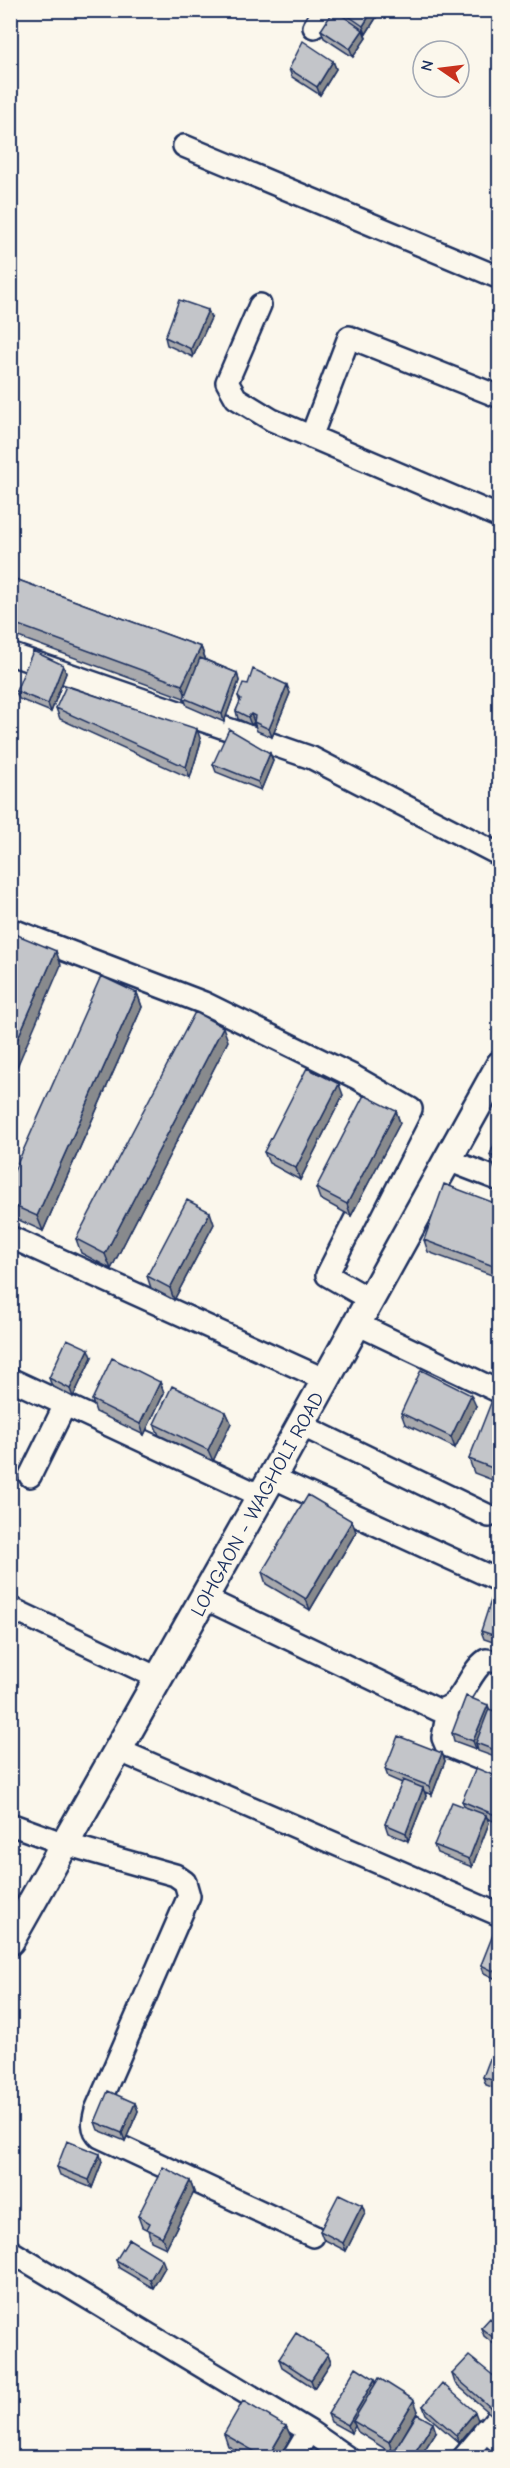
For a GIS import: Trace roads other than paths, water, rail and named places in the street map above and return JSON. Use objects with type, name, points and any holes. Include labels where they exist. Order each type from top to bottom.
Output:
[{"type":"main road","name":"LOHGAON - WAGHOLI ROAD","points":[[10,1941],[267,1487],[500,1065]]},
{"type":"street","points":[[184,146],[500,278]]},
{"type":"street","points":[[260,305],[227,381],[236,398],[272,420],[500,517]]},
{"type":"street","points":[[311,437],[349,337],[500,397]]},
{"type":"street","points":[[10,654],[312,759],[500,855]]},
{"type":"street","points":[[10,929],[204,1003],[355,1077],[411,1109],[327,1275],[371,1299]]},
{"type":"street","points":[[448,1160],[500,1180]]},
{"type":"street","points":[[10,1237],[326,1380]]},
{"type":"street","points":[[357,1324],[500,1392]]},
{"type":"street","points":[[10,1379],[66,1405],[500,1581]]},
{"type":"street","points":[[30,1476],[66,1405]]},
{"type":"street","points":[[301,1425],[489,1516]]},
{"type":"street","points":[[204,1598],[438,1710],[448,1709],[455,1704],[477,1666],[486,1660],[500,1662]]},
{"type":"street","points":[[10,1608],[158,1678]]},
{"type":"street","points":[[448,1709],[443,1738],[446,1744],[500,1767]]},
{"type":"street","points":[[118,1750],[500,1915]]},
{"type":"street","points":[[10,1824],[65,1844],[176,1875],[185,1882],[189,1896],[96,2110],[93,2123],[95,2132],[100,2137],[313,2236]]},
{"type":"street","points":[[10,2251],[309,2431],[348,2457]]},
{"type":"street","points":[[463,2457],[492,2436],[500,2414]]},
{"type":"street","points":[[293,2457],[309,2431]]}]
